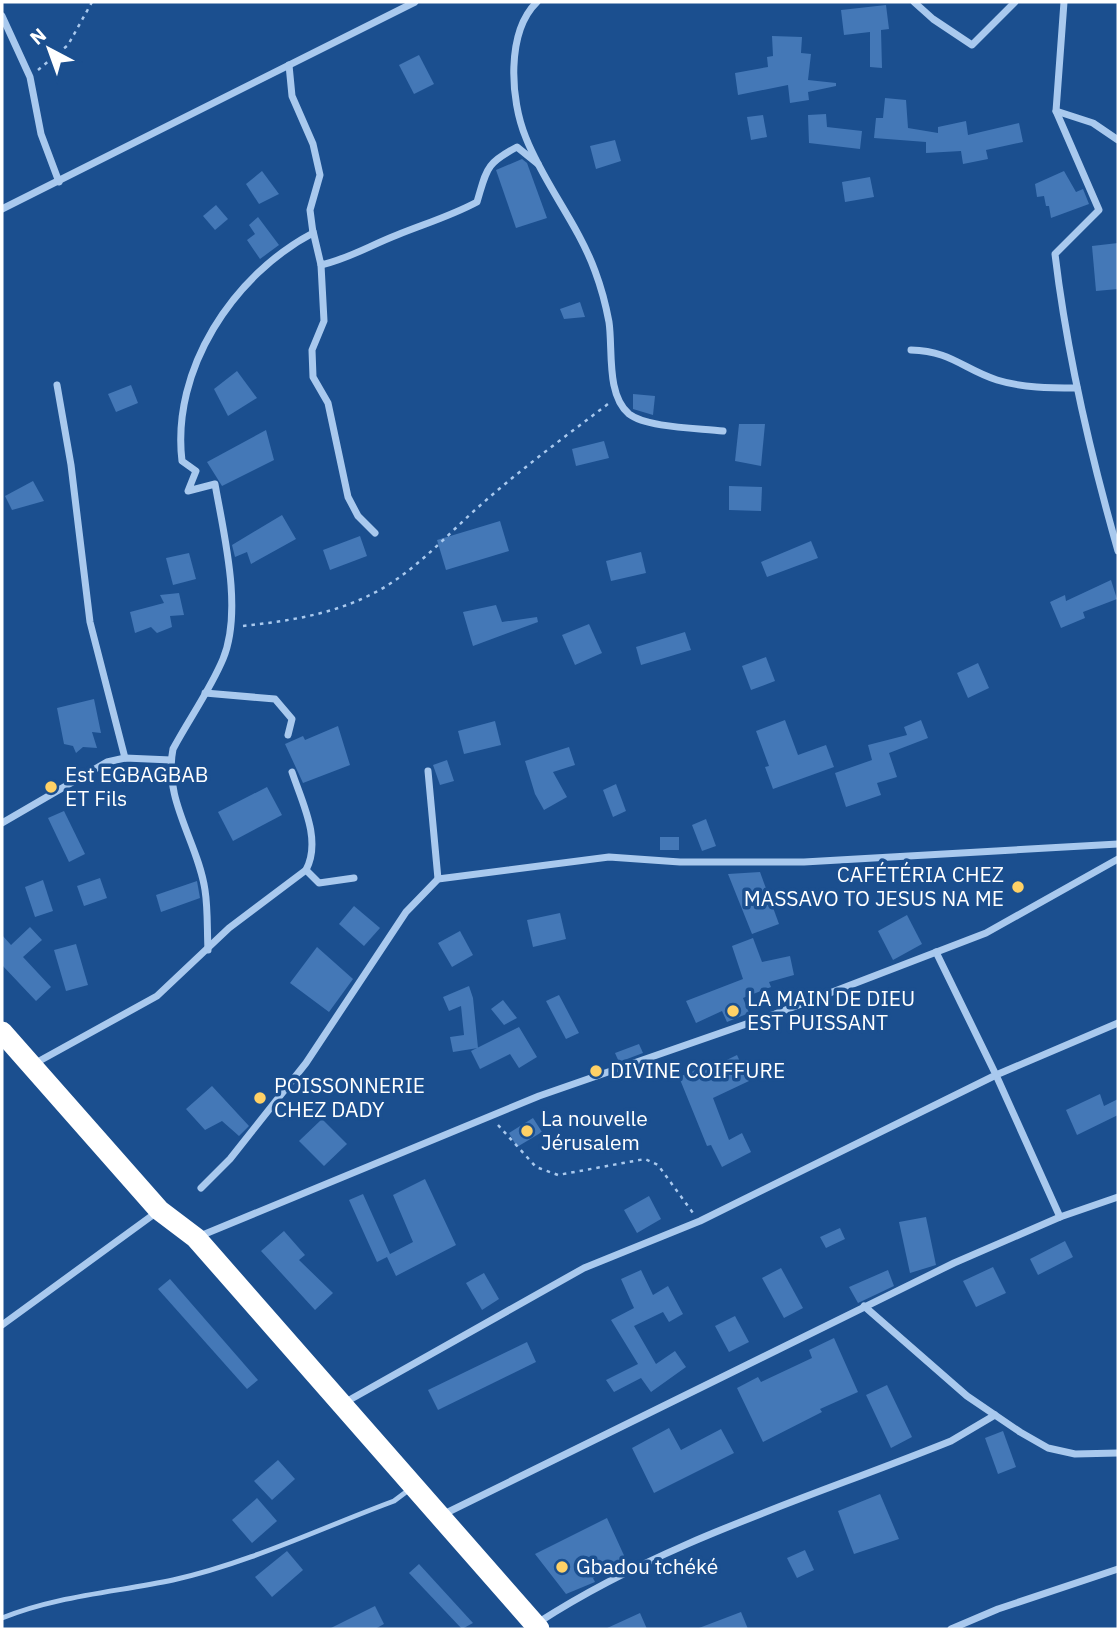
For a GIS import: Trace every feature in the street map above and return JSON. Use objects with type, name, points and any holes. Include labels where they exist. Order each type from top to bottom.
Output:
[{"type":"highway","points":[[2,1032],[159,1210],[196,1238],[537,1627]]},
{"type":"street","points":[[2,209],[415,2]]},
{"type":"street","points":[[537,2],[526,12],[519,29],[515,59],[519,114],[525,138],[595,271],[609,321],[617,398],[629,414],[644,421],[723,431]]},
{"type":"street","points":[[914,2],[933,19],[972,45],[1015,2]]},
{"type":"street","points":[[1064,2],[1056,111],[1099,210],[1055,254],[1062,312],[1089,447],[1118,551]]},
{"type":"street","points":[[2,16],[30,77],[41,134],[59,182]]},
{"type":"street","points":[[208,950],[205,890],[180,817],[171,760],[173,749],[223,659],[231,627],[227,552],[215,484],[188,491],[196,471],[182,461],[179,438],[190,374],[227,306],[296,242],[313,233],[310,209],[320,175],[313,144],[292,96],[289,65]]},
{"type":"street","points":[[1056,111],[1093,123],[1118,140]]},
{"type":"street","points":[[321,265],[344,260],[388,239],[451,216],[477,202],[484,172],[499,157],[517,147],[541,167]]},
{"type":"street","points":[[312,225],[321,265],[324,321],[312,350],[313,377],[328,403],[348,497],[358,516],[375,533]]},
{"type":"street","points":[[911,350],[936,350],[995,379],[1033,388],[1077,388]]},
{"type":"street","points":[[57,385],[71,465],[90,622],[125,758]]},
{"type":"street","points":[[205,693],[275,699],[292,719],[288,735]]},
{"type":"street","points":[[2,823],[107,762],[125,758],[171,760]]},
{"type":"street","points":[[428,771],[438,878]]},
{"type":"street","points":[[32,1065],[157,996],[229,928],[306,870],[313,857],[310,828],[292,772]]},
{"type":"street","points":[[201,1188],[230,1159],[306,1063],[405,912],[438,878],[609,858],[680,862],[804,862],[1118,844]]},
{"type":"street","points":[[196,1238],[490,1117],[986,933],[1118,859]]},
{"type":"street","points":[[306,870],[319,883],[354,878]]},
{"type":"street","points":[[936,951],[1060,1217]]},
{"type":"street","points":[[343,1404],[584,1268],[699,1221],[996,1075],[1118,1023]]},
{"type":"street","points":[[440,1516],[864,1306],[1060,1217],[1118,1197]]},
{"type":"street","points":[[2,1325],[159,1210]]},
{"type":"street","points":[[864,1306],[967,1395],[1048,1448],[1075,1454],[1118,1454]]},
{"type":"street","points":[[537,1627],[575,1599],[637,1567],[951,1441],[995,1415]]},
{"type":"street","points":[[951,1629],[998,1609],[1118,1569]]},
{"type":"lane","points":[[2,1618],[19,1611],[119,1588],[173,1580],[239,1561],[394,1501],[414,1486]]},
{"type":"path","points":[[30,77],[68,45],[92,2]]},
{"type":"path","points":[[231,627],[302,619],[371,595],[419,564],[475,510],[544,452],[617,398]]},
{"type":"path","points":[[490,1117],[536,1167],[558,1175],[646,1159],[658,1165],[699,1221]]},
{"type":"building","points":[[886,5],[889,29],[881,30],[882,68],[870,67],[870,32],[844,35],[841,10]]},
{"type":"building","points":[[772,36],[802,37],[801,53],[811,54],[808,80],[836,83],[836,86],[808,92],[809,100],[790,103],[788,85],[738,95],[735,73],[768,67],[767,57],[773,56]]},
{"type":"building","points":[[419,55],[434,84],[414,94],[399,65]]},
{"type":"building","points":[[885,98],[906,100],[908,128],[938,133],[938,127],[966,121],[968,135],[1019,123],[1023,142],[986,150],[988,159],[963,164],[961,151],[926,153],[926,142],[874,138],[876,118],[883,118]]},
{"type":"building","points":[[826,114],[827,127],[862,131],[860,149],[809,143],[808,115]]},
{"type":"building","points":[[763,115],[767,137],[751,140],[747,117]]},
{"type":"building","points":[[615,140],[621,161],[596,169],[590,146]]},
{"type":"building","points":[[522,159],[527,163],[547,218],[516,228],[496,170]]},
{"type":"building","points":[[262,171],[279,194],[259,204],[246,184]]},
{"type":"building","points":[[1064,171],[1076,192],[1083,189],[1089,204],[1051,218],[1044,196],[1037,197],[1035,184]]},
{"type":"building","points":[[870,177],[874,197],[845,202],[842,182]]},
{"type":"building","points":[[216,205],[228,219],[215,230],[203,216]]},
{"type":"building","points":[[258,217],[279,245],[260,259],[247,240],[255,234],[249,225]]},
{"type":"building","points":[[1118,243],[1118,289],[1096,291],[1092,246]]},
{"type":"building","points":[[580,302],[585,317],[564,319],[560,309]]},
{"type":"building","points":[[237,371],[257,398],[228,416],[214,389]]},
{"type":"building","points":[[131,385],[138,403],[116,412],[108,394]]},
{"type":"building","points":[[633,394],[655,396],[653,415],[633,409]]},
{"type":"building","points":[[739,424],[765,424],[761,466],[735,461]]},
{"type":"building","points":[[266,430],[274,460],[222,486],[207,462]]},
{"type":"building","points":[[604,441],[609,458],[576,466],[572,449]]},
{"type":"building","points":[[33,481],[44,501],[12,510],[5,496]]},
{"type":"building","points":[[729,486],[762,487],[761,511],[729,510]]},
{"type":"building","points":[[282,515],[296,539],[251,564],[247,552],[235,557],[232,545]]},
{"type":"building","points":[[500,521],[509,551],[446,570],[437,540]]},
{"type":"building","points":[[360,536],[367,556],[330,570],[323,550]]},
{"type":"building","points":[[811,541],[818,558],[767,577],[761,562]]},
{"type":"building","points":[[641,552],[646,573],[611,581],[606,561]]},
{"type":"building","points":[[189,553],[196,579],[173,585],[166,558]]},
{"type":"building","points":[[1111,580],[1117,599],[1083,612],[1085,618],[1061,628],[1050,602],[1065,595],[1066,601]]},
{"type":"building","points":[[179,593],[184,615],[170,616],[172,627],[157,633],[151,627],[135,633],[130,612],[164,603],[160,595]]},
{"type":"building","points":[[496,605],[502,622],[537,617],[538,622],[473,646],[463,612]]},
{"type":"building","points":[[589,624],[602,653],[575,665],[562,635]]},
{"type":"building","points":[[685,632],[691,650],[641,665],[636,647]]},
{"type":"building","points":[[766,657],[775,681],[751,690],[742,666]]},
{"type":"building","points":[[978,663],[989,688],[968,698],[957,673]]},
{"type":"building","points":[[94,699],[101,733],[92,732],[97,748],[83,747],[76,753],[73,746],[64,744],[57,708]]},
{"type":"building","points":[[785,720],[798,755],[826,745],[834,767],[773,789],[765,767],[769,766],[756,731]]},
{"type":"building","points":[[921,720],[928,738],[889,753],[897,777],[877,783],[881,795],[846,807],[835,773],[872,760],[868,745],[907,735],[904,727]]},
{"type":"building","points":[[495,721],[501,745],[464,754],[458,731]]},
{"type":"building","points":[[338,726],[350,765],[303,783],[285,744],[303,736],[305,740]]},
{"type":"building","points":[[569,747],[575,765],[553,772],[567,797],[544,810],[535,794],[525,761]]},
{"type":"building","points":[[447,760],[454,781],[440,785],[433,765]]},
{"type":"building","points":[[616,784],[626,811],[613,817],[603,790]]},
{"type":"building","points":[[267,787],[282,815],[233,841],[218,812]]},
{"type":"building","points":[[64,811],[85,854],[69,862],[48,818]]},
{"type":"building","points":[[706,819],[716,846],[702,851],[692,825]]},
{"type":"building","points":[[660,837],[679,837],[679,850],[660,850]]},
{"type":"building","points":[[760,872],[779,924],[752,934],[728,874]]},
{"type":"building","points":[[100,878],[107,898],[84,906],[77,886]]},
{"type":"building","points":[[43,880],[53,911],[35,917],[25,887]]},
{"type":"building","points":[[197,881],[200,898],[161,912],[156,895]]},
{"type":"building","points":[[354,906],[380,928],[364,946],[339,924]]},
{"type":"building","points":[[560,913],[566,939],[533,947],[527,920]]},
{"type":"building","points":[[907,915],[922,944],[893,960],[878,931]]},
{"type":"building","points":[[30,927],[42,940],[23,957],[51,987],[36,1001],[2,965],[2,935],[11,945]]},
{"type":"building","points":[[460,931],[473,955],[452,967],[438,943]]},
{"type":"building","points":[[753,938],[762,962],[790,956],[794,975],[769,982],[771,987],[743,998],[749,1013],[727,1022],[722,1011],[696,1023],[686,1001],[743,979],[732,946]]},
{"type":"building","points":[[76,944],[88,985],[66,991],[54,950]]},
{"type":"building","points":[[317,947],[353,979],[329,1012],[290,983]]},
{"type":"building","points":[[469,986],[473,998],[478,1048],[453,1052],[450,1037],[464,1035],[461,1006],[449,1011],[443,997]]},
{"type":"building","points":[[559,995],[579,1033],[566,1039],[546,1001]]},
{"type":"building","points":[[503,1000],[517,1018],[504,1025],[491,1009]]},
{"type":"building","points":[[519,1027],[537,1057],[519,1068],[510,1054],[480,1069],[471,1051]]},
{"type":"building","points":[[639,1044],[643,1053],[619,1062],[615,1053]]},
{"type":"building","points":[[737,1055],[749,1081],[713,1098],[729,1140],[742,1133],[751,1152],[722,1167],[711,1145],[707,1146],[679,1077],[700,1068],[702,1072]]},
{"type":"building","points":[[212,1086],[249,1126],[239,1136],[222,1121],[205,1130],[186,1109]]},
{"type":"building","points":[[1100,1094],[1104,1106],[1118,1099],[1118,1115],[1077,1135],[1066,1110]]},
{"type":"building","points":[[533,1118],[542,1132],[517,1147],[509,1133]]},
{"type":"building","points":[[322,1119],[347,1144],[324,1166],[299,1141]]},
{"type":"building","points":[[425,1179],[456,1245],[396,1276],[387,1257],[377,1262],[349,1200],[363,1194],[390,1254],[413,1242],[393,1195]]},
{"type":"building","points":[[649,1196],[661,1219],[637,1233],[624,1210]]},
{"type":"building","points":[[926,1217],[936,1265],[910,1273],[899,1222]]},
{"type":"building","points":[[840,1228],[845,1239],[826,1248],[820,1237]]},
{"type":"building","points":[[284,1231],[305,1255],[299,1260],[333,1293],[315,1310],[261,1251]]},
{"type":"building","points":[[1065,1241],[1073,1257],[1038,1275],[1030,1259]]},
{"type":"building","points":[[993,1267],[1006,1293],[976,1307],[963,1281]]},
{"type":"building","points":[[781,1268],[803,1308],[784,1318],[762,1278]]},
{"type":"building","points":[[641,1270],[653,1295],[668,1286],[683,1314],[669,1322],[663,1312],[634,1326],[656,1364],[675,1351],[686,1367],[651,1392],[641,1378],[614,1392],[606,1380],[638,1364],[611,1320],[634,1308],[621,1279]]},
{"type":"building","points":[[888,1270],[894,1286],[858,1303],[849,1287]]},
{"type":"building","points":[[484,1273],[499,1299],[482,1310],[466,1283]]},
{"type":"building","points":[[170,1279],[258,1380],[247,1389],[158,1289]]},
{"type":"building","points":[[735,1316],[749,1342],[729,1352],[715,1326]]},
{"type":"building","points":[[834,1338],[858,1392],[820,1409],[822,1412],[763,1442],[737,1388],[758,1377],[761,1382],[812,1358],[809,1350]]},
{"type":"building","points":[[527,1342],[536,1362],[438,1410],[428,1390]]},
{"type":"building","points":[[887,1385],[912,1437],[891,1448],[866,1395]]},
{"type":"building","points":[[669,1428],[681,1450],[721,1429],[734,1453],[654,1493],[632,1448]]},
{"type":"building","points":[[1003,1431],[1016,1467],[998,1474],[985,1438]]},
{"type":"building","points":[[278,1460],[295,1479],[272,1500],[254,1481]]},
{"type":"building","points":[[880,1494],[899,1539],[854,1554],[838,1511]]},
{"type":"building","points":[[257,1498],[277,1521],[252,1543],[232,1520]]},
{"type":"building","points":[[607,1518],[627,1562],[593,1578],[595,1582],[566,1594],[535,1554]]},
{"type":"building","points":[[805,1550],[814,1570],[797,1578],[787,1558]]},
{"type":"building","points":[[287,1551],[303,1570],[272,1597],[255,1577]]},
{"type":"building","points":[[419,1564],[473,1623],[462,1629],[409,1573]]},
{"type":"building","points":[[375,1606],[384,1624],[375,1629],[329,1629]]},
{"type":"building","points":[[741,1612],[748,1629],[699,1629],[699,1628]]},
{"type":"building","points":[[640,1613],[647,1629],[605,1629]]},
{"type":"place","name":"Est EGBAGBAB ET Fils","points":[[51,787]]},
{"type":"place","name":"CAFÉTÉRIA CHEZ MASSAVO TO JESUS NA ME","points":[[1018,887]]},
{"type":"place","name":"LA MAIN DE DIEU EST PUISSANT","points":[[733,1011]]},
{"type":"place","name":"DIVINE COIFFURE","points":[[596,1071]]},
{"type":"place","name":"POISSONNERIE CHEZ DADY","points":[[260,1098]]},
{"type":"place","name":"La nouvelle Jérusalem","points":[[527,1131]]},
{"type":"place","name":"Gbadou tchéké","points":[[562,1567]]}]
